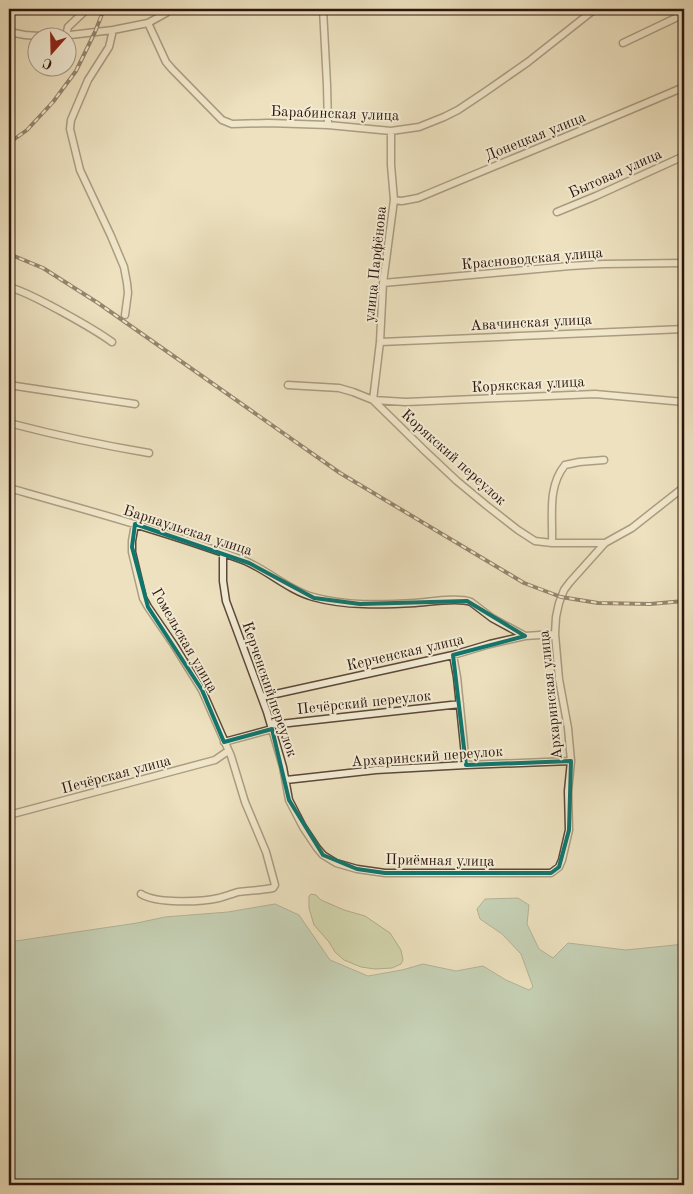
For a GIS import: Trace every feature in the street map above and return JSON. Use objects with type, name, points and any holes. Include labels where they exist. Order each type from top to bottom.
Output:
[{"type":"street","points":[[68,28],[87,9]]},
{"type":"street","points":[[78,34],[148,23],[170,9]]},
{"type":"street","points":[[323,9],[328,125]]},
{"type":"street","name":"Барабинская улица","points":[[148,23],[166,62],[222,120],[232,124],[268,122],[391,131],[430,124],[458,110],[528,62],[595,9]]},
{"type":"street","points":[[623,43],[684,14]]},
{"type":"street","points":[[114,30],[109,47],[88,80],[71,120],[70,129],[80,170],[124,267],[128,293],[125,315]]},
{"type":"street","points":[[9,32],[28,35]]},
{"type":"street","name":"Донецкая улица","points":[[394,200],[402,201],[418,198],[684,87]]},
{"type":"street","name":"улица Парфёнова","points":[[373,400],[380,342],[383,283],[394,200],[391,131]]},
{"type":"street","name":"Бытовая улица","points":[[556,212],[684,156]]},
{"type":"street","name":"Красноводская улица","points":[[383,283],[570,266],[684,263]]},
{"type":"street","points":[[9,287],[26,292],[75,318],[112,342]]},
{"type":"street","name":"Авачинская улица","points":[[380,342],[684,329]]},
{"type":"street","points":[[9,385],[135,404]]},
{"type":"street","name":"Корякский переулок","points":[[288,385],[339,388],[373,400],[430,456],[486,505],[535,541],[552,543],[605,543]]},
{"type":"street","name":"Корякская улица","points":[[373,400],[415,401],[594,394],[684,402]]},
{"type":"street","points":[[9,423],[50,434],[149,453]]},
{"type":"street","points":[[552,543],[552,495],[558,476],[566,465],[604,460]]},
{"type":"street","name":"Архаринская улица","points":[[559,867],[569,830],[568,790],[570,761],[568,728],[559,679],[555,634],[559,603],[564,590],[605,543],[632,528],[684,487]]},
{"type":"street","name":"Барнаульская улица","points":[[9,488],[135,524],[222,553],[257,566],[301,593],[327,600],[384,604],[467,601],[524,636]]},
{"type":"street","name":"Гомельская улица","points":[[135,524],[132,552],[144,598],[202,690],[231,756],[240,789],[266,852],[275,885],[274,888],[204,900],[161,900],[141,894]]},
{"type":"street","name":"Керченский переулок","points":[[222,553],[226,601],[272,727],[283,767],[289,800],[295,814],[323,855]]},
{"type":"street","name":"Керченская улица","points":[[262,697],[452,655],[524,636],[555,634]]},
{"type":"street","points":[[452,655],[457,677],[466,765]]},
{"type":"street","name":"Печёрский переулок","points":[[224,742],[272,727],[460,704]]},
{"type":"street","name":"Печёрская улица","points":[[9,815],[215,760],[228,751]]},
{"type":"street","name":"Архаринский переулок","points":[[286,780],[376,770],[570,761]]},
{"type":"street","name":"Приёмная улица","points":[[323,855],[336,863],[357,869],[385,873],[551,873],[559,867]]},
{"type":"highlighted area","points":[[135,524],[249,563],[314,598],[360,604],[467,601],[525,636],[453,655],[466,765],[571,761],[569,830],[559,867],[551,873],[385,873],[357,869],[323,855],[289,800],[272,729],[224,742],[202,690],[148,607],[132,547]]},
{"type":"shaded area","points":[[311,894],[344,910],[365,916],[390,933],[401,950],[403,960],[401,964],[392,968],[375,969],[361,967],[344,960],[335,952],[314,925],[309,908],[309,896]]},
{"type":"shaded area","points":[[518,898],[529,905],[527,924],[539,949],[553,958],[568,943],[626,950],[684,944],[684,1185],[9,1185],[9,942],[165,917],[228,912],[275,904],[299,915],[330,960],[368,976],[423,964],[456,971],[483,966],[506,980],[529,990],[533,987],[521,954],[502,934],[480,919],[477,909],[485,899]]},
{"type":"railway","points":[[9,143],[27,130],[53,102],[76,71],[104,9]]},
{"type":"railway","points":[[9,254],[43,268],[98,303],[340,473],[524,583],[561,597],[598,603],[650,604],[684,601]]}]
